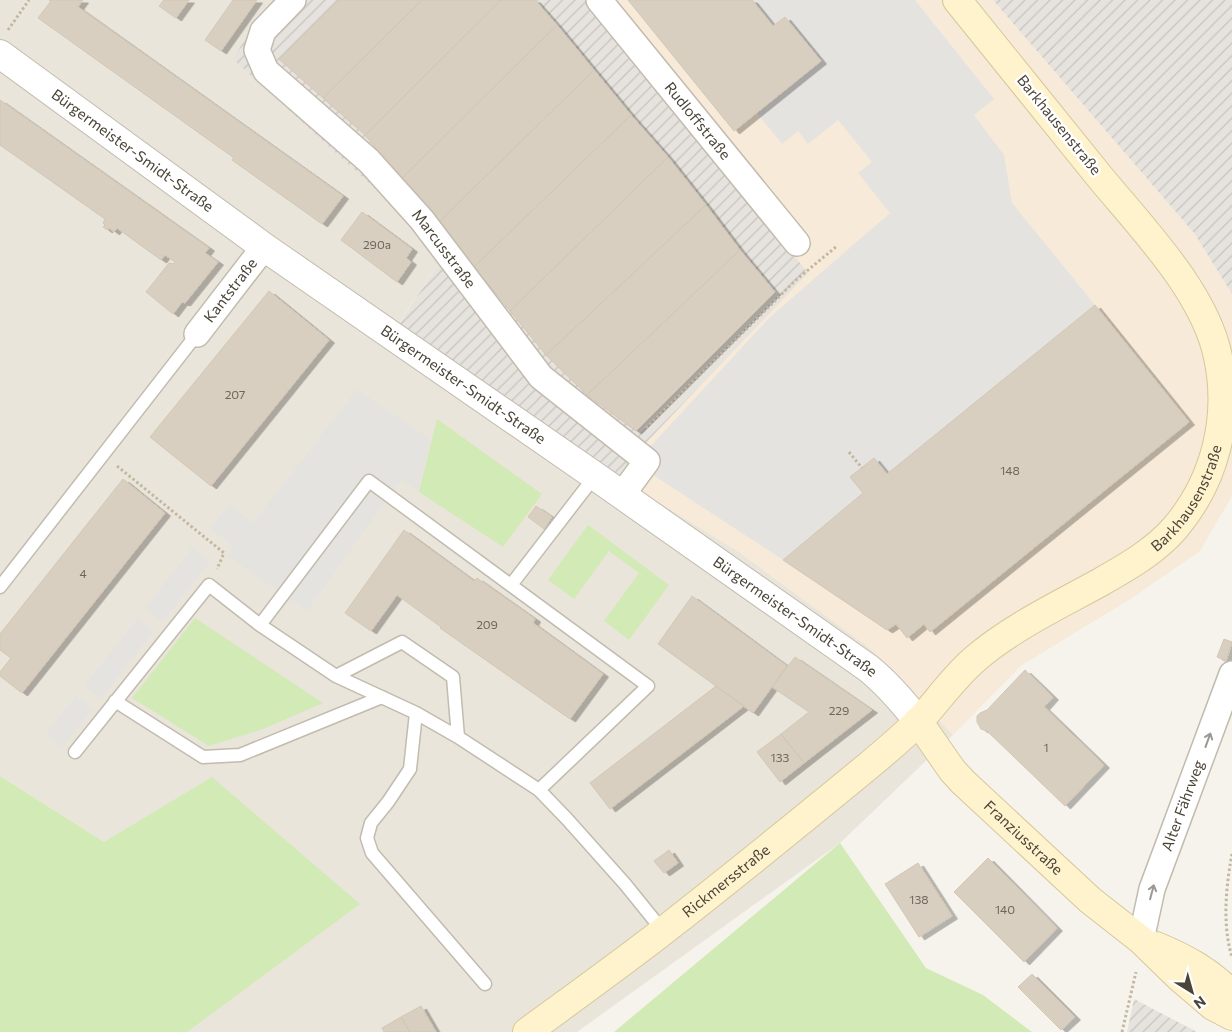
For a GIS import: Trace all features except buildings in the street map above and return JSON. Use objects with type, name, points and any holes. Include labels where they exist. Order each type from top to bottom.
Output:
[{"type":"main road","name":"Barkhausenstraße","points":[[918,722],[959,674],[976,658],[1015,630],[1135,562],[1156,548],[1190,508],[1225,449],[1221,372],[1211,333],[1199,305],[1150,238],[957,0]]},
{"type":"main road","name":"Rickmersstraße","points":[[528,1032],[663,931],[867,767],[918,722]]},
{"type":"main road","name":"Franziusstraße","points":[[918,722],[948,765],[963,782],[1090,900],[1141,940],[1179,977],[1213,1006],[1232,1016]]},
{"type":"main road","name":"Franziusstraße","points":[[1141,940],[1189,960],[1215,979],[1232,995]]},
{"type":"street","name":"Marcusstraße","points":[[293,0],[263,31],[256,50],[266,71],[368,161],[422,220],[541,377],[647,461],[622,495]]},
{"type":"street","name":"Rudloffstraße","points":[[598,0],[797,243]]},
{"type":"street","name":"Bürgermeister-Smidt-Straße","points":[[3,43],[264,247],[868,668],[880,677],[900,698],[918,722]]},
{"type":"street","name":"Kantstraße","points":[[197,334],[264,247]]},
{"type":"street","name":"Alter Fährweg","points":[[1141,940],[1152,889],[1232,674]]},
{"type":"lane","points":[[0,587],[197,334]]},
{"type":"lane","points":[[511,585],[595,476]]},
{"type":"lane","points":[[260,625],[369,481],[648,686],[539,790]]},
{"type":"lane","points":[[75,752],[209,585],[260,625],[336,676],[416,713],[458,737],[539,790],[580,833],[663,931]]},
{"type":"lane","points":[[336,676],[402,642],[453,677],[458,737]]},
{"type":"lane","points":[[115,701],[203,757],[240,755],[382,697]]},
{"type":"lane","points":[[416,713],[410,769],[371,824],[367,838],[372,853],[486,984]]},
{"type":"path","points":[[3,43],[29,0]]},
{"type":"path","points":[[628,446],[796,280],[837,246]]},
{"type":"path","points":[[849,452],[862,468]]},
{"type":"path","points":[[103,454],[224,553],[209,585]]},
{"type":"path","points":[[1232,854],[1227,910],[1229,947],[1232,957]]},
{"type":"path","points":[[1122,1032],[1137,968]]},
{"type":"shaded area","points":[[0,0],[278,0],[415,225],[442,259],[398,324],[618,477],[739,552],[871,649],[953,735],[840,843],[577,1032],[175,1032],[104,842],[0,776]]},
{"type":"shaded area","points":[[278,0],[588,0],[808,273],[638,451],[618,477],[398,325],[442,259],[415,225],[233,59],[252,28]]},
{"type":"shaded area","points":[[588,0],[993,0],[1194,233],[1232,294],[1232,496],[1200,551],[1132,598],[1022,665],[953,735],[871,649],[739,552],[618,477],[638,451]]},
{"type":"shaded area","points":[[752,0],[915,0],[994,99],[974,115],[1004,155],[1012,203],[1095,305],[783,560],[635,463],[769,318],[890,213],[858,173],[872,162],[838,120],[808,144],[798,131],[782,144],[757,113],[821,61],[785,17],[773,26]]},
{"type":"shaded area","points":[[993,0],[1232,0],[1232,294],[1194,233]]},
{"type":"shaded area","points":[[357,389],[431,440],[418,491],[401,480],[307,611],[227,556],[234,547],[210,528],[229,504],[253,523]]},
{"type":"shaded area","points":[[192,548],[210,562],[162,622],[145,608]]},
{"type":"shaded area","points":[[138,618],[154,631],[101,699],[84,686]]},
{"type":"shaded area","points":[[76,695],[93,709],[62,747],[46,734]]},
{"type":"shaded area","points":[[1134,999],[1197,1032],[1127,1032]]},
{"type":"green space","points":[[437,419],[542,494],[503,547],[419,492]]},
{"type":"green space","points":[[588,525],[669,585],[629,640],[604,621],[639,573],[609,551],[574,599],[548,580]]},
{"type":"green space","points":[[195,618],[323,703],[263,729],[209,746],[132,698]]},
{"type":"green space","points":[[0,776],[104,842],[212,777],[360,904],[187,1032],[0,1032]]},
{"type":"green space","points":[[840,843],[926,968],[983,995],[1032,1032],[614,1032]]}]
